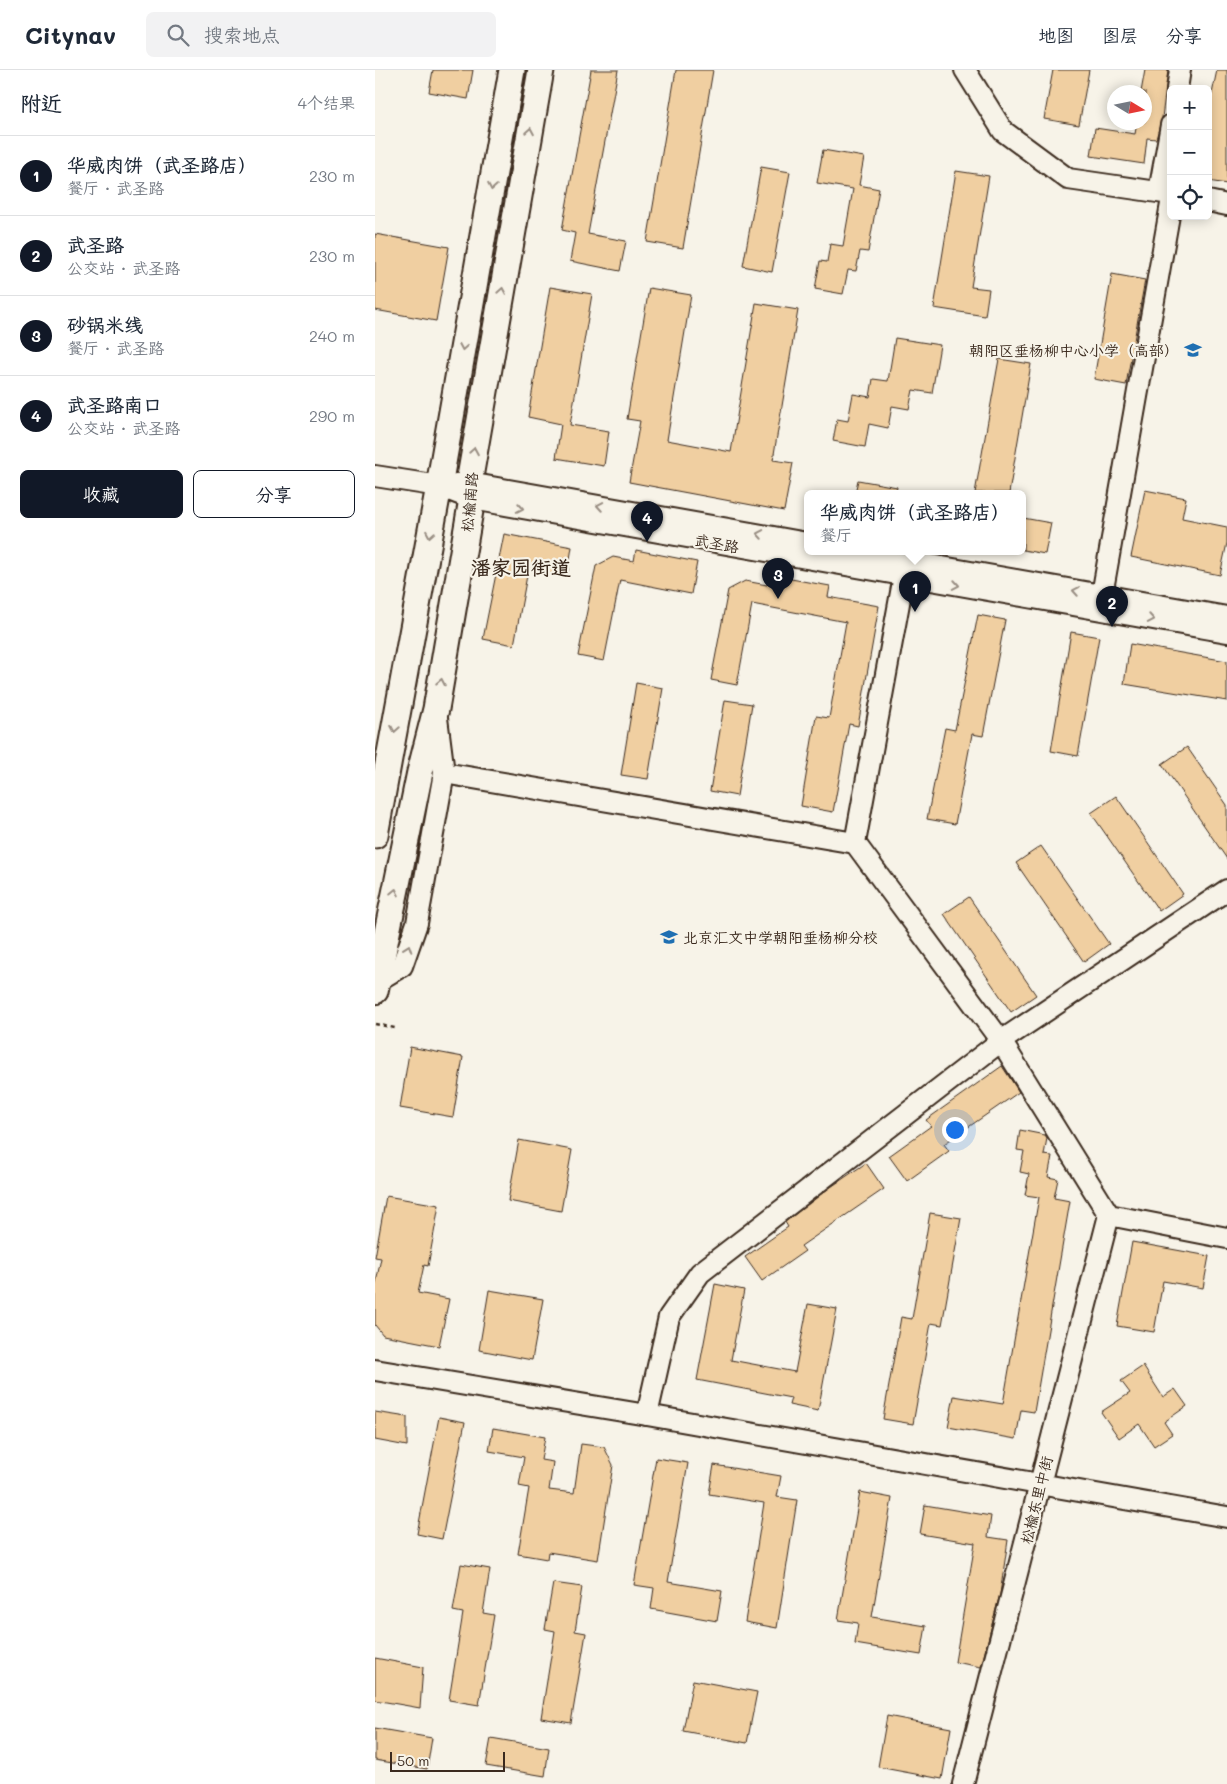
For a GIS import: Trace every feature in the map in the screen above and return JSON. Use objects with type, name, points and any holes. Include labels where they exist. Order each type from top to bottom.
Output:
[{"type":"main road","name":"松榆南路","points":[[375,835],[512,70]]},
{"type":"main road","name":"松榆南路","points":[[376,986],[420,772],[436,709],[541,70]]},
{"type":"street","points":[[965,70],[1003,131],[1068,179],[1167,197],[1103,596]]},
{"type":"street","points":[[1178,85],[1180,70]]},
{"type":"street","points":[[1168,175],[1171,130]]},
{"type":"street","points":[[1212,202],[1227,204]]},
{"type":"street","points":[[375,476],[471,491]]},
{"type":"street","name":"武圣路","points":[[471,491],[804,543]]},
{"type":"street","name":"武圣路","points":[[471,491],[904,576],[1227,632]]},
{"type":"street","points":[[873,555],[1227,617]]},
{"type":"street","points":[[855,843],[904,576]]},
{"type":"street","points":[[376,986],[402,966],[417,923],[443,773],[436,709]]},
{"type":"street","points":[[443,773],[855,843],[1001,1041],[1109,1215],[1227,1238]]},
{"type":"street","points":[[647,1415],[669,1317],[700,1273],[1001,1041],[1227,890]]},
{"type":"street","name":"松榆东里中街","points":[[963,1784],[1109,1215]]},
{"type":"street","points":[[375,1370],[647,1415],[1227,1517]]},
{"type":"path","points":[[375,1024],[395,1028]]},
{"type":"building","points":[[433,70],[473,70],[468,99],[429,92]]},
{"type":"building","points":[[591,70],[618,70],[588,234],[626,241],[620,271],[570,261],[575,233],[562,230]]},
{"type":"building","points":[[676,70],[713,70],[683,248],[647,242]]},
{"type":"building","points":[[1053,70],[1089,70],[1079,125],[1044,119]]},
{"type":"building","points":[[1145,70],[1168,70],[1162,118],[1156,139],[1147,138],[1144,164],[1091,156],[1095,128],[1135,134],[1136,130],[1152,130],[1152,85],[1142,85]]},
{"type":"building","points":[[1217,70],[1227,70],[1227,184],[1212,182],[1212,94]]},
{"type":"building","points":[[823,150],[864,157],[859,185],[879,189],[868,252],[860,251],[856,271],[848,270],[843,294],[815,289],[820,261],[827,262],[830,244],[843,246],[853,189],[817,183]]},
{"type":"building","points":[[761,167],[790,172],[772,272],[743,266]]},
{"type":"building","points":[[956,171],[989,176],[971,287],[989,289],[985,316],[934,308]]},
{"type":"building","points":[[375,234],[449,247],[436,321],[375,310]]},
{"type":"building","points":[[1112,274],[1145,280],[1126,385],[1094,379]]},
{"type":"building","points":[[550,287],[592,294],[570,425],[609,431],[604,466],[556,458],[561,424],[528,417]]},
{"type":"building","points":[[649,288],[691,295],[667,440],[731,452],[756,303],[798,310],[773,460],[793,463],[784,511],[629,482],[640,421],[627,419]]},
{"type":"building","points":[[895,338],[940,345],[932,393],[913,390],[909,409],[892,406],[888,428],[869,424],[865,447],[833,441],[837,419],[848,421],[853,394],[870,397],[873,379],[888,381]]},
{"type":"building","points":[[999,359],[1031,364],[1010,490],[976,490]]},
{"type":"building","points":[[858,480],[897,487],[896,490],[856,490]]},
{"type":"building","points":[[1145,490],[1186,498],[1182,518],[1227,527],[1227,543],[1220,575],[1131,557]]},
{"type":"building","points":[[1026,519],[1051,523],[1045,554],[1026,551]]},
{"type":"building","points":[[504,534],[572,547],[567,577],[528,570],[514,645],[483,639]]},
{"type":"building","points":[[636,550],[697,562],[691,594],[620,580],[604,661],[578,656],[596,566],[613,557],[634,561]]},
{"type":"building","points":[[769,575],[830,586],[828,597],[879,606],[858,726],[849,724],[833,812],[801,806],[816,716],[829,718],[846,622],[752,604],[737,685],[711,680],[728,590],[745,581],[767,585]]},
{"type":"building","points":[[978,615],[1005,620],[983,736],[972,734],[955,824],[927,819],[945,728],[955,730]]},
{"type":"building","points":[[1071,632],[1099,637],[1078,756],[1051,751]]},
{"type":"building","points":[[1130,644],[1227,661],[1227,701],[1124,684]]},
{"type":"building","points":[[636,683],[663,688],[648,779],[621,775]]},
{"type":"building","points":[[725,700],[752,704],[737,796],[710,791]]},
{"type":"building","points":[[1187,747],[1227,805],[1227,859],[1162,764]]},
{"type":"building","points":[[1116,796],[1183,894],[1159,911],[1091,813]]},
{"type":"building","points":[[1041,846],[1109,944],[1084,962],[1016,863]]},
{"type":"building","points":[[969,897],[1036,995],[1011,1012],[944,914]]},
{"type":"building","points":[[410,1047],[463,1057],[453,1117],[400,1108]]},
{"type":"building","points":[[1002,1066],[1019,1092],[944,1144],[949,1151],[907,1181],[889,1156],[931,1126],[926,1120]]},
{"type":"building","points":[[1020,1130],[1045,1135],[1047,1138],[1044,1155],[1052,1156],[1048,1177],[1058,1179],[1054,1198],[1070,1201],[1034,1412],[1021,1410],[1016,1439],[948,1427],[954,1396],[1003,1404],[1039,1197],[1025,1195],[1029,1174],[1020,1172],[1024,1151],[1017,1150]]},
{"type":"building","points":[[519,1140],[572,1150],[561,1211],[508,1201]]},
{"type":"building","points":[[866,1163],[884,1189],[801,1246],[805,1251],[762,1281],[745,1257],[788,1227],[785,1222],[825,1191]]},
{"type":"building","points":[[386,1196],[439,1205],[428,1266],[424,1265],[418,1293],[449,1299],[439,1346],[383,1335],[375,1325],[375,1288],[381,1258],[375,1257]]},
{"type":"building","points":[[930,1213],[961,1218],[942,1325],[931,1323],[913,1424],[883,1419],[901,1317],[912,1319]]},
{"type":"building","points":[[1132,1242],[1209,1256],[1203,1288],[1163,1281],[1154,1332],[1117,1326]]},
{"type":"building","points":[[715,1284],[744,1290],[731,1360],[795,1372],[808,1304],[837,1309],[818,1411],[789,1405],[791,1398],[697,1380]]},
{"type":"building","points":[[489,1290],[543,1299],[532,1360],[479,1350]]},
{"type":"building","points":[[1143,1366],[1163,1397],[1175,1389],[1187,1406],[1164,1422],[1172,1434],[1154,1446],[1139,1424],[1119,1438],[1101,1412],[1130,1393],[1121,1381]]},
{"type":"building","points":[[375,1412],[407,1417],[407,1446],[375,1440]]},
{"type":"building","points":[[439,1417],[465,1422],[442,1539],[417,1534]]},
{"type":"building","points":[[493,1428],[545,1437],[541,1460],[553,1462],[549,1490],[574,1493],[581,1444],[604,1447],[613,1465],[598,1560],[548,1552],[547,1559],[518,1554],[529,1488],[519,1486],[524,1457],[489,1451]]},
{"type":"building","points":[[656,1458],[688,1463],[668,1582],[722,1591],[717,1621],[651,1609],[654,1588],[634,1585]]},
{"type":"building","points":[[714,1465],[781,1476],[777,1497],[797,1500],[777,1628],[745,1622],[764,1503],[709,1494]]},
{"type":"building","points":[[860,1492],[892,1498],[872,1617],[926,1626],[921,1655],[855,1644],[858,1623],[838,1620]]},
{"type":"building","points":[[925,1505],[991,1516],[988,1537],[1008,1540],[1000,1594],[981,1667],[955,1662],[975,1543],[920,1534]]},
{"type":"building","points":[[461,1564],[490,1569],[483,1613],[494,1615],[479,1705],[449,1700],[463,1613],[453,1611]]},
{"type":"building","points":[[553,1583],[582,1587],[575,1631],[586,1633],[571,1723],[541,1718],[555,1631],[545,1629]]},
{"type":"building","points":[[375,1658],[423,1667],[420,1708],[375,1700]]},
{"type":"building","points":[[693,1680],[757,1692],[747,1743],[683,1731]]},
{"type":"building","points":[[887,1716],[951,1728],[942,1779],[878,1767]]},
{"type":"building","points":[[375,1728],[432,1738],[427,1769],[375,1760]]},
{"type":"building","points":[[491,1738],[549,1748],[545,1776],[486,1766]]},
{"type":"place","name":"朝阳区垂杨柳中心小学（高部）","points":[[1193,350]]},
{"type":"place","name":"武圣路南口","points":[[647,542]]},
{"type":"place","name":"砂锅米线","points":[[778,599]]},
{"type":"place","name":"华威肉饼（武圣路店）","points":[[915,612]]},
{"type":"place","name":"武圣路","points":[[1112,627]]},
{"type":"place","name":"北京汇文中学朝阳垂杨柳分校","points":[[669,937]]},
{"type":"district","name":"潘家园街道","points":[[521,567]]}]
